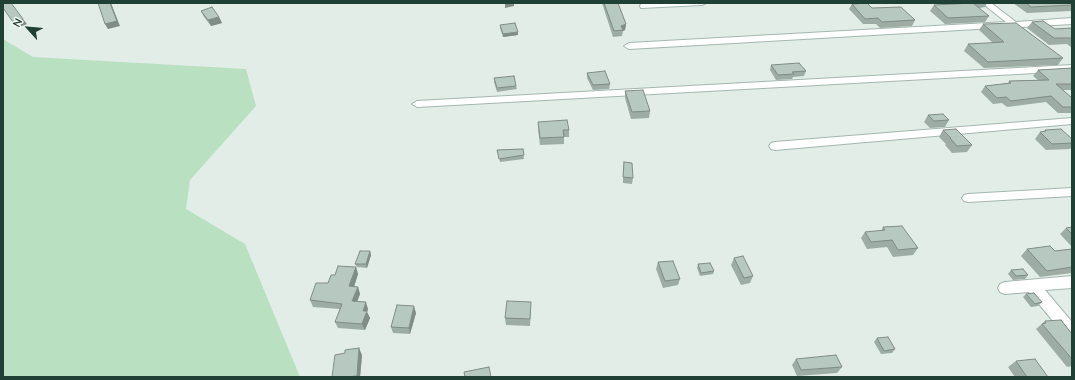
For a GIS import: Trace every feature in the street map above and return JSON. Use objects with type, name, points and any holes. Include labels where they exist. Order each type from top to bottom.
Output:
[{"type":"street","points":[[644,6],[702,3]]},
{"type":"street","points":[[986,3],[1025,33]]},
{"type":"street","points":[[629,46],[1072,21]]},
{"type":"street","points":[[1059,60],[1072,69]]},
{"type":"street","points":[[417,104],[1072,69]]},
{"type":"street","points":[[776,146],[1072,121]]},
{"type":"street","points":[[968,198],[1072,192]]},
{"type":"street","points":[[1005,288],[1072,282]]},
{"type":"street","points":[[1032,285],[1072,333]]},
{"type":"green space","points":[[3,39],[33,57],[246,69],[256,106],[190,180],[186,209],[245,244],[300,377],[3,377]]},
{"type":"building","points":[[3,3],[11,3],[23,19],[13,22],[3,8]]},
{"type":"building","points":[[98,3],[110,3],[117,21],[105,24]]},
{"type":"building","points":[[604,3],[618,3],[626,24],[621,26],[623,30],[614,31]]},
{"type":"building","points":[[867,3],[872,8],[901,7],[915,20],[882,22],[878,18],[865,19],[852,4]]},
{"type":"building","points":[[973,3],[989,16],[948,18],[934,5]]},
{"type":"building","points":[[1026,3],[1072,3],[1072,5],[1031,7]]},
{"type":"building","points":[[212,7],[219,17],[208,20],[201,11]]},
{"type":"building","points":[[1043,21],[1055,29],[1072,28],[1072,38],[1054,38],[1032,22]]},
{"type":"building","points":[[515,23],[518,32],[503,34],[500,25]]},
{"type":"building","points":[[1016,23],[1063,58],[988,62],[968,44],[1004,42],[983,24]]},
{"type":"building","points":[[799,63],[806,71],[792,72],[794,74],[778,75],[771,65]]},
{"type":"building","points":[[1072,68],[1072,84],[1056,84],[1072,98],[1072,107],[1063,107],[1051,96],[1011,101],[1006,97],[997,98],[985,86],[1011,83],[1009,81],[1049,80],[1038,70]]},
{"type":"building","points":[[605,71],[610,84],[593,85],[587,73]]},
{"type":"building","points":[[514,76],[516,86],[497,88],[494,78]]},
{"type":"building","points":[[643,90],[650,111],[632,112],[625,91]]},
{"type":"building","points":[[943,114],[949,120],[934,121],[928,115]]},
{"type":"building","points":[[567,120],[569,130],[563,130],[564,137],[540,138],[538,122]]},
{"type":"building","points":[[956,129],[972,145],[957,146],[943,130]]},
{"type":"building","points":[[1061,129],[1072,139],[1072,143],[1052,144],[1040,132],[1046,131],[1045,130]]},
{"type":"building","points":[[523,149],[524,155],[499,159],[497,150]]},
{"type":"building","points":[[624,162],[632,163],[633,178],[623,177]]},
{"type":"building","points":[[902,226],[918,248],[898,250],[892,240],[871,242],[865,232],[885,230],[883,227]]},
{"type":"building","points":[[1072,227],[1072,234],[1066,228]]},
{"type":"building","points":[[1050,246],[1055,251],[1072,249],[1072,267],[1047,271],[1027,249]]},
{"type":"building","points":[[360,251],[370,251],[366,264],[355,264]]},
{"type":"building","points":[[743,256],[753,276],[744,278],[734,258]]},
{"type":"building","points":[[673,261],[680,279],[665,281],[658,262]]},
{"type":"building","points":[[710,263],[714,271],[701,273],[698,264]]},
{"type":"building","points":[[338,266],[356,267],[349,286],[358,287],[352,301],[366,302],[363,311],[367,311],[362,324],[335,322],[342,304],[310,300],[316,283],[328,283],[331,275],[335,275]]},
{"type":"building","points":[[1023,269],[1028,275],[1016,276],[1011,270]]},
{"type":"building","points":[[1034,293],[1042,302],[1035,304],[1026,294]]},
{"type":"building","points":[[507,301],[531,302],[530,319],[505,318]]},
{"type":"building","points":[[397,305],[414,306],[409,328],[391,327]]},
{"type":"building","points":[[1061,320],[1072,334],[1072,359],[1042,324],[1046,323],[1045,321]]},
{"type":"building","points":[[888,337],[895,349],[884,351],[877,338]]},
{"type":"building","points":[[359,348],[357,376],[332,377],[335,355],[345,353],[345,350]]},
{"type":"building","points":[[836,355],[842,367],[801,370],[796,359]]},
{"type":"building","points":[[1035,359],[1048,377],[1027,377],[1016,361]]},
{"type":"building","points":[[489,367],[491,377],[465,377],[464,372]]}]
